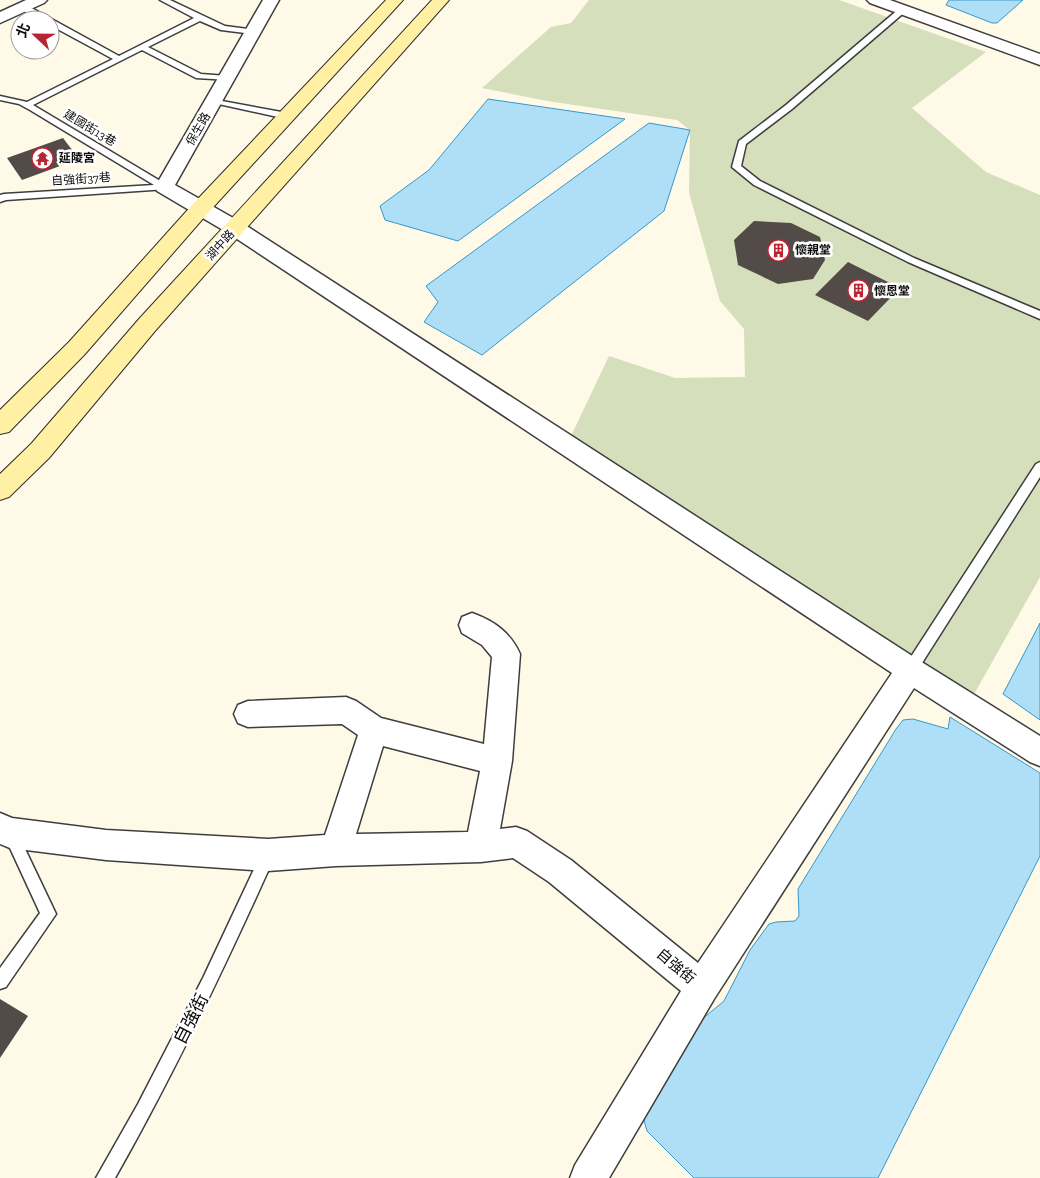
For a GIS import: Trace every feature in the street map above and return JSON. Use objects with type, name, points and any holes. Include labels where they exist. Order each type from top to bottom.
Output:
[{"type":"street","points":[[0,18],[39,0]]},
{"type":"street","name":"保生路","points":[[164,187],[271,0]]},
{"type":"street","points":[[0,425],[77,348],[200,209],[394,0]]},
{"type":"street","name":"湖中路","points":[[0,490],[40,451],[147,324],[441,0]]},
{"type":"street","points":[[875,0],[1040,60]]},
{"type":"street","points":[[164,187],[235,228],[910,670],[1040,752]]},
{"type":"street","points":[[472,625],[492,636],[506,654],[496,761],[481,846]]},
{"type":"street","name":"自強街","points":[[5,830],[106,845],[268,855],[336,850],[481,846],[516,842],[560,871],[702,987],[910,670]]},
{"type":"street","points":[[248,714],[346,710],[374,730],[496,761]]},
{"type":"street","points":[[336,850],[374,730]]},
{"type":"street","points":[[588,1178],[702,987]]},
{"type":"lane","points":[[164,0],[224,28],[253,32]]},
{"type":"lane","points":[[23,7],[28,10]]},
{"type":"lane","points":[[903,10],[742,143],[736,167],[757,183],[911,260],[1040,315]]},
{"type":"lane","points":[[26,105],[200,18]]},
{"type":"lane","points":[[60,27],[119,59]]},
{"type":"lane","points":[[142,48],[199,76],[227,78]]},
{"type":"lane","name":"建國街13巷","points":[[0,98],[26,105],[164,187]]},
{"type":"lane","points":[[214,101],[287,116]]},
{"type":"lane","name":"自強街37巷","points":[[1,197],[164,187]]},
{"type":"lane","points":[[910,670],[1040,467]]},
{"type":"lane","points":[[0,981],[48,914],[5,830]]},
{"type":"lane","name":"自強街","points":[[105,1178],[144,1110],[209,984],[268,855]]},
{"type":"green space","points":[[589,0],[839,0],[986,52],[912,108],[986,172],[1040,195],[1040,577],[964,712],[563,453],[609,356],[675,378],[745,377],[744,329],[720,301],[689,193],[690,130],[677,120],[547,101],[482,88],[551,27],[571,23]]},
{"type":"water","points":[[949,0],[1023,0],[997,23],[992,23],[946,5]]},
{"type":"water","points":[[488,99],[625,119],[458,241],[385,220],[380,206],[429,170]]},
{"type":"water","points":[[649,123],[690,130],[664,211],[482,355],[424,322],[438,302],[426,286]]},
{"type":"water","points":[[1040,623],[1040,720],[1003,694]]},
{"type":"water","points":[[950,717],[1040,773],[1040,856],[878,1178],[694,1178],[647,1131],[643,1117],[684,1034],[724,1001],[750,950],[769,924],[795,921],[799,916],[798,889],[903,720],[913,719],[948,729]]},
{"type":"building","name":"延陵宮","points":[[63,138],[79,159],[22,180],[7,158]]},
{"type":"building","name":"懷親堂","points":[[754,221],[791,223],[820,237],[825,260],[813,279],[778,284],[738,265],[734,240]]},
{"type":"building","name":"懷恩堂","points":[[848,262],[900,288],[868,321],[815,295]]},
{"type":"building","points":[[0,999],[28,1016],[0,1058]]},
{"type":"place","name":"延陵宮","points":[[43,158]]},
{"type":"place","name":"懷親堂","points":[[779,250]]},
{"type":"place","name":"懷恩堂","points":[[858,291]]}]
